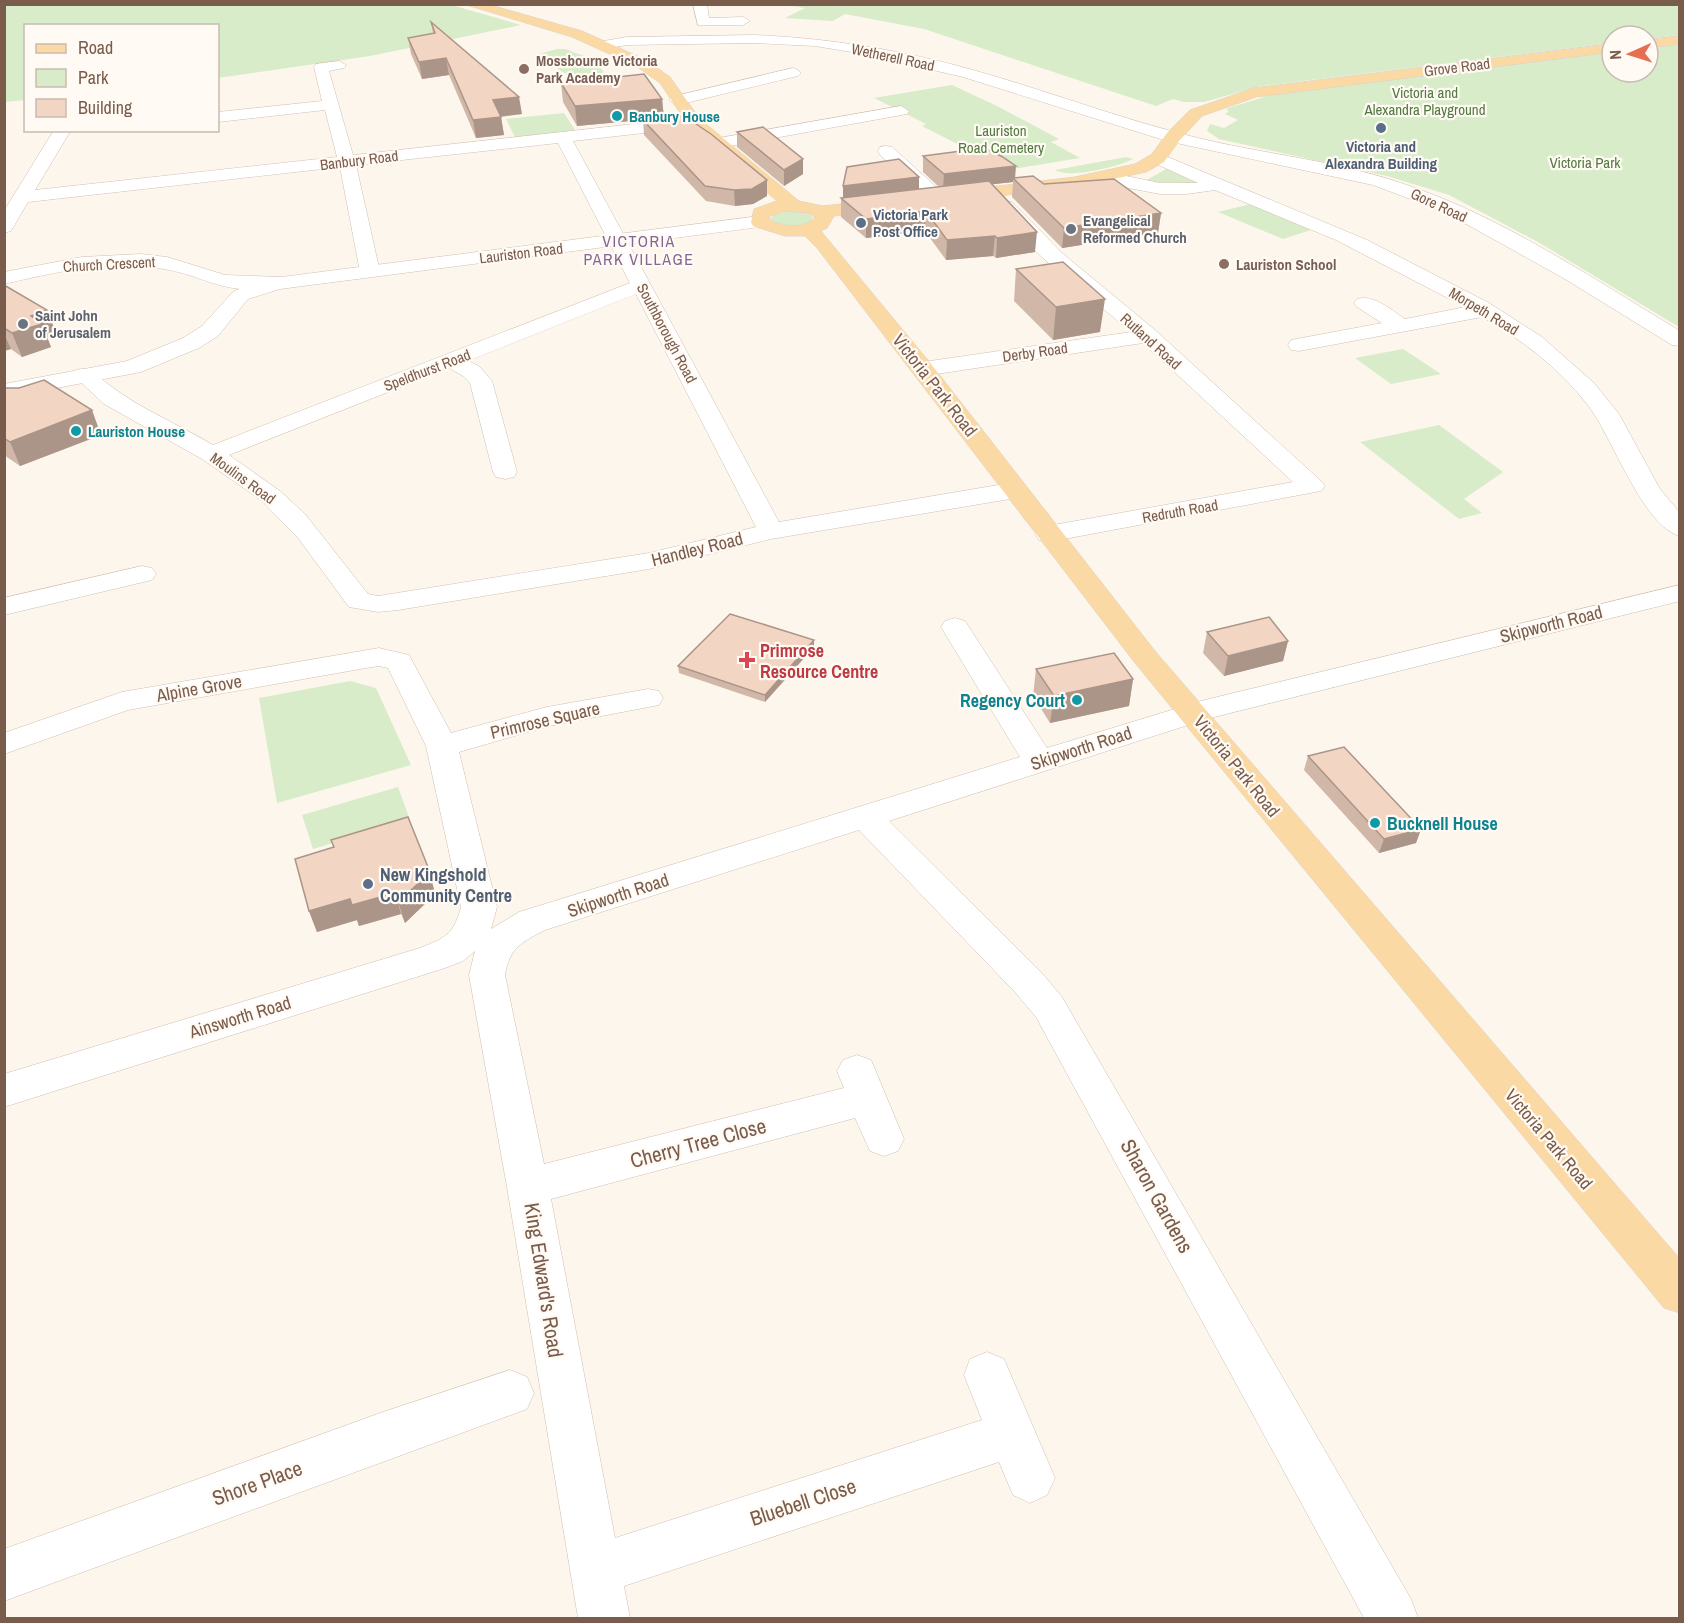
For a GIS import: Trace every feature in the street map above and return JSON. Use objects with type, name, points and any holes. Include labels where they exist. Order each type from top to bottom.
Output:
[{"type":"main road","name":"Victoria Park Road","points":[[470,4],[575,33],[653,71],[665,80],[694,122],[808,215],[848,274],[1145,657],[1680,1293]]},
{"type":"main road","points":[[1660,42],[1680,40]]},
{"type":"main road","name":"Grove Road","points":[[1173,137],[1196,113],[1254,93],[1600,50]]},
{"type":"main road","points":[[808,215],[777,229],[760,222],[760,213],[767,209],[808,215],[1104,178],[1140,168],[1158,159],[1173,137]]},
{"type":"street","points":[[700,4],[698,22],[754,21]]},
{"type":"street","points":[[814,42],[832,30]]},
{"type":"street","name":"Wetherell Road","points":[[603,45],[627,41],[732,39],[814,42],[902,57],[967,73],[1173,137]]},
{"type":"street","points":[[339,65],[321,67],[329,105],[355,192],[370,272]]},
{"type":"street","points":[[677,100],[793,73]]},
{"type":"street","points":[[219,117],[329,105]]},
{"type":"street","points":[[719,143],[901,111]]},
{"type":"street","name":"Banbury Road","points":[[24,197],[694,122]]},
{"type":"street","points":[[4,227],[68,132]]},
{"type":"street","name":"Southborough Road","points":[[563,136],[771,531]]},
{"type":"street","name":"Gore Road","points":[[1173,137],[1377,181],[1422,196],[1456,211],[1569,272],[1680,340]]},
{"type":"street","points":[[886,151],[938,198]]},
{"type":"street","name":"Morpeth Road","points":[[1158,159],[1327,229],[1389,258],[1484,309],[1542,346],[1584,386],[1608,414],[1650,496],[1666,516],[1680,528]]},
{"type":"street","points":[[1104,178],[1139,204]]},
{"type":"street","name":"Morpeth Road","points":[[1104,178],[1142,187],[1199,188],[1214,184]]},
{"type":"street","name":"Rutland Road","points":[[994,192],[1035,238],[1148,336],[1237,420],[1312,486]]},
{"type":"street","name":"Lauriston Road","points":[[218,279],[255,284],[281,284],[760,222]]},
{"type":"street","name":"Church Crescent","points":[[4,278],[59,266],[147,260],[188,268],[218,279]]},
{"type":"street","points":[[218,279],[217,285],[232,305]]},
{"type":"street","name":"Lauriston Road","points":[[4,392],[133,367],[191,343],[210,330],[241,295],[281,284]]},
{"type":"street","name":"Speldhurst Road","points":[[212,454],[642,285]]},
{"type":"street","points":[[1364,303],[1402,326]]},
{"type":"street","points":[[1299,345],[1484,309]]},
{"type":"street","name":"Derby Road","points":[[923,369],[1148,336]]},
{"type":"street","points":[[452,361],[471,371],[481,381],[505,472]]},
{"type":"street","name":"Moulins Road","points":[[84,375],[93,385],[138,414],[212,454],[271,496],[328,558],[359,601],[378,604]]},
{"type":"street","name":"Redruth Road","points":[[1048,534],[1312,486]]},
{"type":"street","name":"Handley Road","points":[[378,604],[649,561],[771,531],[1016,490]]},
{"type":"street","points":[[4,607],[142,574]]},
{"type":"street","name":"Skipworth Road","points":[[483,939],[532,921],[1193,713],[1680,592]]},
{"type":"street","points":[[955,627],[1039,761]]},
{"type":"street","name":"Alpine Grove","points":[[4,744],[122,702],[379,657],[399,661],[442,746]]},
{"type":"street","name":"Primrose Square","points":[[442,746],[547,717],[648,698]]},
{"type":"street","points":[[442,746],[478,898],[483,939]]},
{"type":"street","name":"Sharon Gardens","points":[[865,816],[1050,1007],[1392,1618]]},
{"type":"street","name":"Ainsworth Road","points":[[4,1091],[432,958],[483,939]]},
{"type":"street","name":"King Edward's Road","points":[[483,939],[488,960],[487,975],[528,1187],[604,1618]]},
{"type":"street","name":"Cherry Tree Close","points":[[528,1187],[862,1085],[884,1139]]},
{"type":"street","points":[[987,1375],[1030,1478]]},
{"type":"street","name":"Shore Place","points":[[4,1575],[383,1436],[510,1393]]},
{"type":"street","name":"Bluebell Close","points":[[596,1570],[1011,1434]]},
{"type":"green space","points":[[448,4],[521,25],[370,56],[219,78],[219,24],[24,24],[24,100],[5,102],[5,5]]},
{"type":"green space","points":[[1679,4],[1679,35],[1660,37],[1660,24],[1600,24],[1600,44],[1261,86],[1204,102],[1184,102],[1173,99],[1156,106],[924,29],[845,14],[833,21],[785,18],[805,8],[785,5]]},
{"type":"green space","name":"Victoria Park","points":[[1679,44],[1679,327],[1538,242],[1449,195],[1387,176],[1219,139],[1207,131],[1210,124],[1224,128],[1238,120],[1225,114],[1229,111],[1226,110],[1228,108],[1271,95],[1600,54],[1600,84],[1660,84],[1660,46]]},
{"type":"green space","points":[[565,49],[595,60],[604,72],[577,78],[553,66],[539,54]]},
{"type":"green space","name":"Lauriston Road Cemetery","points":[[952,85],[1059,139],[1051,142],[1080,158],[1000,171],[973,152],[922,126],[926,124],[874,98]]},
{"type":"green space","points":[[564,113],[575,130],[515,137],[506,119]]},
{"type":"green space","points":[[1126,157],[1133,159],[1094,171],[1071,173],[1055,170]]},
{"type":"green space","points":[[1170,167],[1202,183],[1143,182]]},
{"type":"green space","points":[[1251,204],[1311,230],[1283,239],[1218,212]]},
{"type":"green space","points":[[788,209],[810,213],[813,219],[798,226],[771,220],[772,214]]},
{"type":"green space","points":[[1403,349],[1441,374],[1391,384],[1355,358]]},
{"type":"green space","points":[[1439,425],[1503,472],[1464,499],[1482,513],[1459,519],[1360,442]]},
{"type":"green space","points":[[350,681],[376,688],[411,765],[277,803],[259,698]]},
{"type":"green space","points":[[398,787],[410,820],[313,849],[302,815]]},
{"type":"building","points":[[431,22],[519,97],[493,100],[501,117],[473,120],[446,58],[419,62],[408,38],[435,33]]},
{"type":"building","points":[[644,74],[662,99],[575,106],[561,83]]},
{"type":"building","points":[[684,116],[711,134],[767,180],[752,189],[734,190],[705,186],[643,120]]},
{"type":"building","points":[[763,127],[803,159],[784,170],[737,132]]},
{"type":"building","points":[[984,148],[1016,166],[944,174],[923,156]]},
{"type":"building","points":[[899,159],[919,177],[843,186],[847,167]]},
{"type":"building","points":[[1033,176],[1044,184],[1114,179],[1161,213],[1064,228],[1013,178]]},
{"type":"building","points":[[989,181],[1037,232],[997,238],[995,236],[947,240],[926,211],[866,219],[841,198]]},
{"type":"building","points":[[1063,262],[1105,299],[1056,307],[1016,269]]},
{"type":"building","points":[[4,285],[47,310],[31,316],[42,324],[12,333],[4,328]]},
{"type":"building","points":[[44,380],[92,410],[10,442],[4,438],[4,388],[19,388]]},
{"type":"building","name":"Primrose Resource Centre","points":[[730,614],[814,640],[765,695],[678,666]]},
{"type":"building","points":[[1269,617],[1288,641],[1228,656],[1207,632]]},
{"type":"building","points":[[1114,653],[1133,679],[1054,696],[1036,669]]},
{"type":"building","points":[[1344,747],[1421,829],[1384,839],[1308,756]]},
{"type":"building","name":"New Kingshold Community Centre","points":[[408,817],[428,867],[423,879],[398,902],[395,893],[352,905],[350,899],[309,911],[295,859],[334,847],[331,840]]},
{"type":"place","name":"Mossbourne Victoria Park Academy","points":[[524,69]]},
{"type":"place","name":"Banbury House","points":[[617,116]]},
{"type":"place","name":"Victoria and Alexandra Building","points":[[1381,128]]},
{"type":"place","name":"Victoria Park Post Office","points":[[861,223]]},
{"type":"place","name":"Evangelical Reformed Church","points":[[1071,229]]},
{"type":"place","name":"Lauriston School","points":[[1224,264]]},
{"type":"place","name":"Saint John of Jerusalem","points":[[23,324]]},
{"type":"place","name":"Lauriston House","points":[[76,431]]},
{"type":"place","name":"Primrose Resource Centre","points":[[747,660]]},
{"type":"place","name":"Regency Court","points":[[1077,700]]},
{"type":"place","name":"Bucknell House","points":[[1375,823]]},
{"type":"place","name":"New Kingshold Community Centre","points":[[368,884]]},
{"type":"district","name":"VICTORIA PARK VILLAGE","points":[[639,250]]},
{"type":"park label","name":"Victoria and Alexandra Playground","points":[[1425,100]]}]
